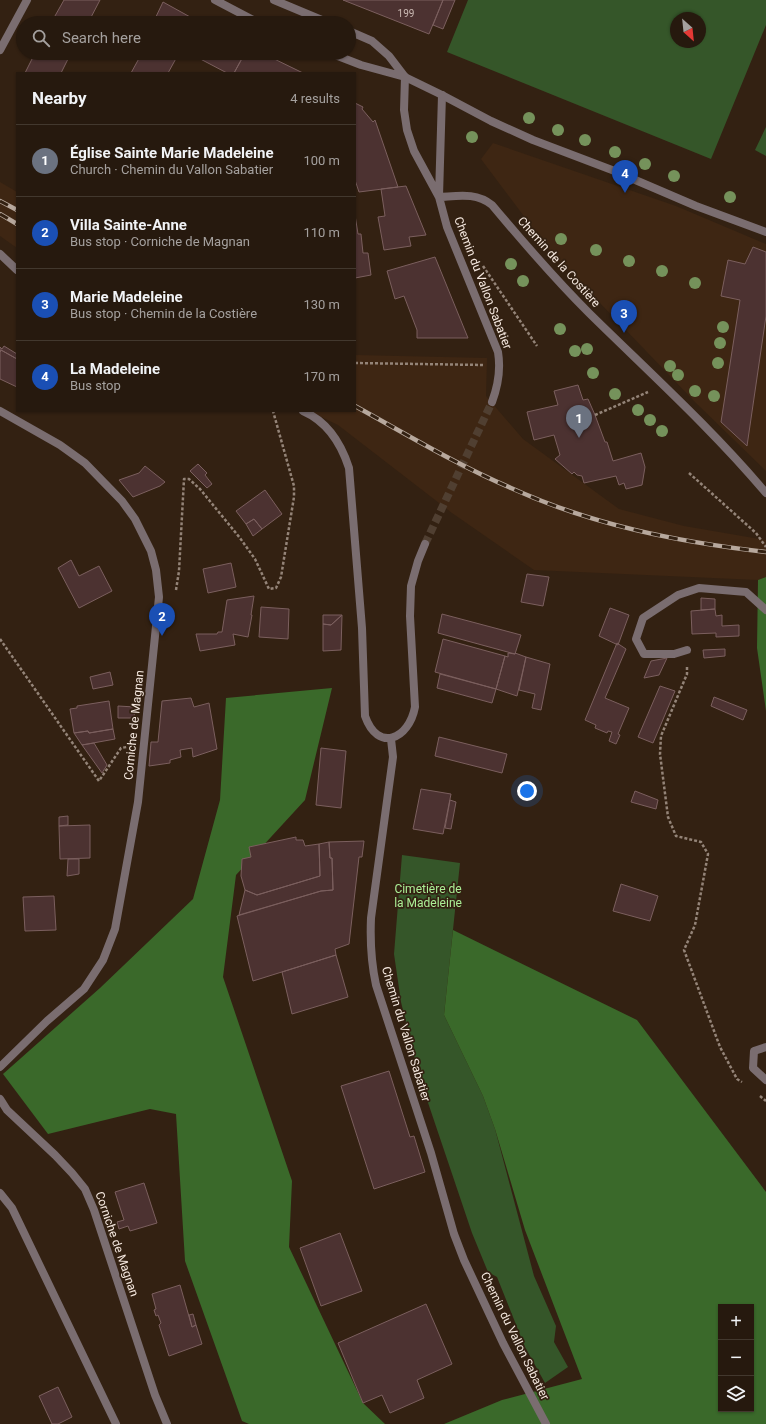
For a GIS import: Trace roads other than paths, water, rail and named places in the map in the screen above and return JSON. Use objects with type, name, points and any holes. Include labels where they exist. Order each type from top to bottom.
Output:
[{"type":"street","points":[[18,16],[27,0]]},
{"type":"street","points":[[215,0],[246,16]]},
{"type":"street","points":[[274,0],[312,16]]},
{"type":"street","points":[[0,50],[16,20]]},
{"type":"street","points":[[356,34],[372,40],[389,56],[405,76]]},
{"type":"street","points":[[348,60],[361,65],[405,76],[491,122],[533,140],[612,170],[696,206],[766,232]]},
{"type":"street","name":"Chemin du Vallon Sabatier","points":[[405,76],[404,110],[407,130],[414,151],[438,196],[447,227],[498,352],[500,365],[497,388],[492,402]]},
{"type":"street","name":"Chemin du Vallon Sabatier","points":[[438,196],[442,95]]},
{"type":"street","name":"Chemin de la Costière","points":[[438,196],[471,195],[485,200],[492,205],[553,276],[684,405],[749,472],[766,493]]},
{"type":"street","points":[[0,254],[16,269]]},
{"type":"street","name":"Corniche de Magnan","points":[[0,411],[60,445],[85,463],[122,501],[135,519],[152,551],[159,597],[138,802],[114,929],[103,960],[84,989],[47,1021],[0,1067]]},
{"type":"street","points":[[305,412],[321,422],[332,434],[341,449],[349,468],[362,628],[365,716],[367,722],[375,732],[391,739],[406,728],[413,715],[415,707],[410,616],[411,586],[418,561],[425,544]]},
{"type":"street","points":[[687,650],[674,654],[644,654],[636,638],[643,618],[678,595],[699,588],[746,592],[766,610]]},
{"type":"street","name":"Chemin du Vallon Sabatier","points":[[391,739],[393,757],[371,918],[370,950],[376,985],[431,1153],[459,1247],[483,1301],[546,1424]]},
{"type":"street","points":[[766,1047],[754,1051],[753,1068],[766,1080]]},
{"type":"street","name":"Corniche de Magnan","points":[[0,1099],[7,1110],[55,1155],[85,1190],[94,1210],[155,1395],[167,1424]]},
{"type":"street","points":[[0,1193],[12,1208],[116,1424]]},
{"type":"tunnel","points":[[425,544],[492,402]]},
{"type":"railway","points":[[0,201],[16,209]]},
{"type":"railway","points":[[0,214],[16,223]]},
{"type":"railway","points":[[356,407],[432,449],[491,479],[542,501],[573,512],[604,522],[668,537],[766,552]]},
{"type":"place","name":"La Madeleine","points":[[625,193]]},
{"type":"place","name":"Marie Madeleine","points":[[624,333]]},
{"type":"place","name":"Église Sainte Marie Madeleine","points":[[579,438]]},
{"type":"place","name":"Villa Sainte-Anne","points":[[162,636]]},
{"type":"park label","name":"Cimetière de la Madeleine","points":[[428,896]]}]
